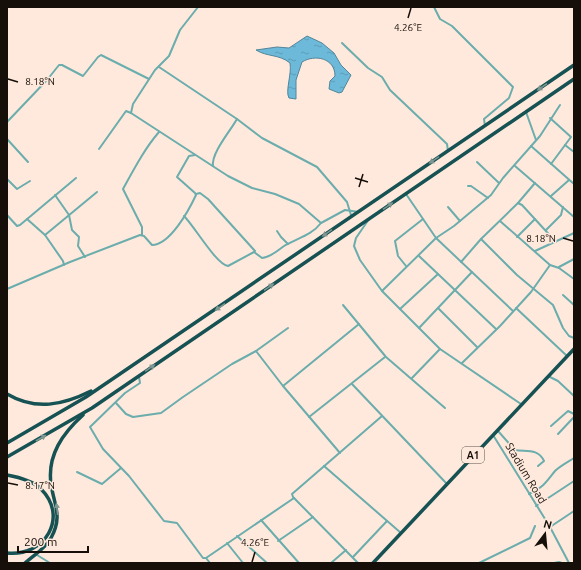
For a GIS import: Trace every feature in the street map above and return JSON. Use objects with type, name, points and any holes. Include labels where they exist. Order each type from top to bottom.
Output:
[{"type":"highway","points":[[7,443],[56,415],[101,386],[574,65]]},
{"type":"highway","points":[[7,457],[92,408],[574,79]]},
{"type":"highway","name":"A1","points":[[373,563],[574,349]]},
{"type":"highway","points":[[7,394],[31,404],[50,405],[76,398],[101,386]]},
{"type":"highway","points":[[25,563],[37,555],[48,542],[57,524],[57,509],[51,485],[50,473],[53,455],[70,426],[92,408]]},
{"type":"highway","points":[[7,475],[28,481],[41,489],[49,502],[53,516],[50,530],[38,546],[27,551],[7,553]]},
{"type":"street","points":[[131,113],[133,104],[149,79],[172,51],[180,30],[198,7]]},
{"type":"street","points":[[434,7],[440,19],[452,26],[513,87],[509,98],[484,119],[485,126]]},
{"type":"street","points":[[342,43],[366,66],[382,77],[390,90],[447,144],[448,151]]},
{"type":"street","points":[[7,122],[59,65],[62,65],[83,76],[101,55],[149,79]]},
{"type":"street","points":[[159,66],[237,119],[262,138],[317,167],[347,202],[352,217]]},
{"type":"street","points":[[382,291],[436,238],[488,198],[536,140],[560,105]]},
{"type":"street","points":[[99,149],[126,111],[228,176],[252,188],[275,194],[299,204],[321,223]]},
{"type":"street","points":[[526,112],[536,140]]},
{"type":"street","points":[[550,118],[571,135],[571,139],[574,141]]},
{"type":"street","points":[[213,166],[213,162],[220,147],[237,119]]},
{"type":"street","points":[[159,132],[137,163],[132,176],[124,189],[142,227],[142,235],[151,244],[159,244],[171,236],[196,194]]},
{"type":"street","points":[[7,139],[28,162]]},
{"type":"street","points":[[551,164],[565,144],[571,139]]},
{"type":"street","points":[[565,144],[574,152]]},
{"type":"street","points":[[530,146],[574,184]]},
{"type":"street","points":[[195,154],[189,156],[177,177],[196,194],[200,193],[208,199],[262,258],[267,257],[288,244],[306,237],[321,223],[345,210],[349,209],[359,212]]},
{"type":"street","points":[[477,162],[499,183]]},
{"type":"street","points":[[515,166],[574,216]]},
{"type":"street","points":[[7,215],[17,226],[76,178]]},
{"type":"street","points":[[7,179],[19,189],[30,181]]},
{"type":"street","points":[[551,196],[569,180]]},
{"type":"street","points":[[462,262],[481,239],[518,203],[535,183]]},
{"type":"street","points":[[468,186],[471,186],[488,198]]},
{"type":"street","points":[[45,235],[97,192]]},
{"type":"street","points":[[406,194],[436,238],[513,312]]},
{"type":"street","points":[[55,195],[69,215],[72,230],[79,237],[78,246],[85,257]]},
{"type":"street","points":[[518,203],[546,230],[556,242]]},
{"type":"street","points":[[448,207],[460,221]]},
{"type":"street","points":[[546,230],[561,216],[563,207]]},
{"type":"street","points":[[184,216],[195,227],[210,251],[223,265],[230,265],[255,251]]},
{"type":"street","points":[[370,218],[356,238],[354,246],[360,260],[382,291],[440,348],[522,404]]},
{"type":"street","points":[[27,219],[45,235],[63,261],[64,265]]},
{"type":"street","points":[[406,266],[398,256],[395,241],[423,219]]},
{"type":"street","points":[[516,237],[535,219]]},
{"type":"street","points":[[500,220],[516,237],[550,265],[559,268],[574,279]]},
{"type":"street","points":[[277,231],[280,237],[288,244]]},
{"type":"street","points":[[534,251],[574,233]]},
{"type":"street","points":[[7,289],[142,235]]},
{"type":"street","points":[[481,239],[533,289],[553,305],[563,328],[569,336],[574,338]]},
{"type":"street","points":[[419,256],[496,329]]},
{"type":"street","points":[[559,268],[574,259]]},
{"type":"street","points":[[462,363],[513,312],[533,289],[550,265]]},
{"type":"street","points":[[419,328],[472,272]]},
{"type":"street","points":[[400,309],[438,274]]},
{"type":"street","points":[[563,295],[574,305]]},
{"type":"street","points":[[343,305],[386,357],[445,408]]},
{"type":"street","points":[[438,308],[477,347]]},
{"type":"street","points":[[516,308],[567,356]]},
{"type":"street","points":[[283,386],[359,324]]},
{"type":"street","points":[[116,403],[126,414],[133,417],[161,413],[232,364],[256,351],[288,328]]},
{"type":"street","points":[[412,378],[440,348]]},
{"type":"street","points":[[256,351],[283,386],[340,453]]},
{"type":"street","points":[[309,417],[386,357]]},
{"type":"street","points":[[139,376],[140,384],[124,393],[116,403],[90,427],[103,449],[121,468],[164,521],[177,523],[203,558],[206,558],[210,563]]},
{"type":"street","points":[[548,376],[558,381],[574,396]]},
{"type":"street","points":[[352,385],[447,484]]},
{"type":"street","points":[[551,426],[568,411],[574,416],[558,434]]},
{"type":"street","points":[[358,563],[292,495],[294,490],[340,453],[382,416]]},
{"type":"street","points":[[497,430],[516,450],[529,450],[540,454],[544,461],[538,466]]},
{"type":"street","name":"Stadium Road","points":[[493,434],[550,527],[570,563]]},
{"type":"street","points":[[529,494],[548,483],[556,471],[574,458]]},
{"type":"street","points":[[324,466],[401,533]]},
{"type":"street","points":[[77,472],[102,484],[121,468]]},
{"type":"street","points":[[536,506],[574,481]]},
{"type":"street","points":[[206,558],[294,498]]},
{"type":"street","points":[[550,527],[574,511]]},
{"type":"street","points":[[278,542],[313,517]]},
{"type":"street","points":[[261,520],[278,542],[299,563]]},
{"type":"street","points":[[353,558],[387,521]]},
{"type":"street","points":[[479,563],[485,562],[530,538],[535,526]]},
{"type":"street","points":[[237,536],[267,563]]},
{"type":"street","points":[[226,543],[243,563]]},
{"type":"street","points":[[331,563],[341,552],[346,550]]},
{"type":"street","points":[[37,555],[50,563]]},
{"type":"street","points":[[554,563],[562,563]]},
{"type":"water","points":[[307,36],[322,43],[334,53],[341,65],[351,75],[342,92],[339,93],[329,89],[330,81],[335,76],[332,65],[323,59],[313,58],[302,62],[296,80],[296,99],[289,98],[290,63],[282,58],[264,54],[256,50],[277,47],[289,48]]}]
